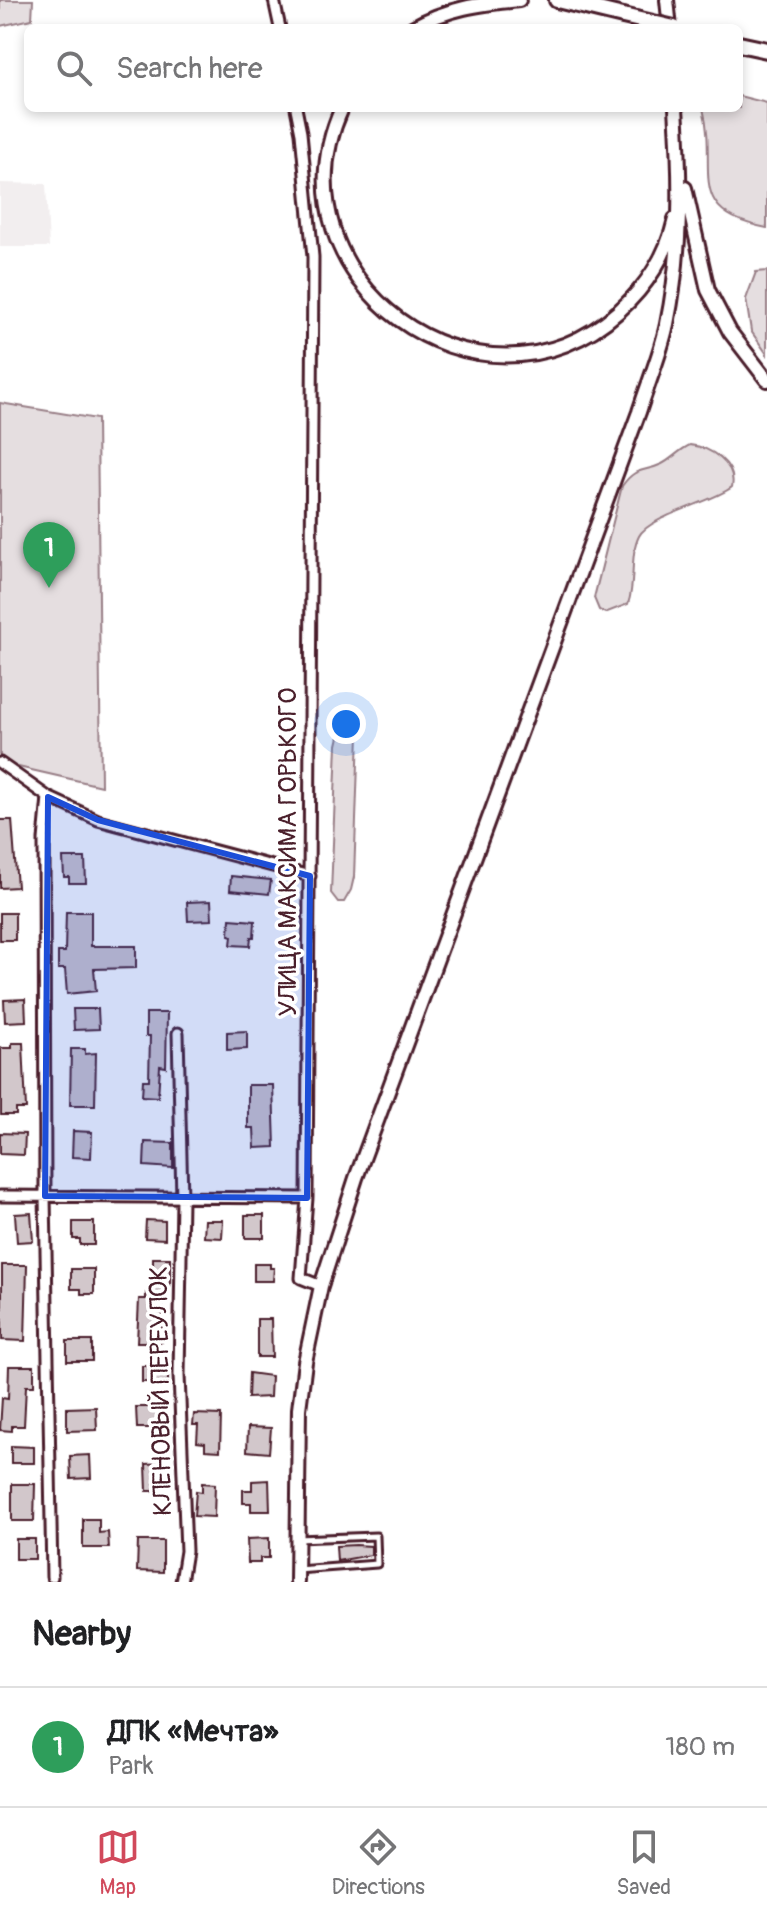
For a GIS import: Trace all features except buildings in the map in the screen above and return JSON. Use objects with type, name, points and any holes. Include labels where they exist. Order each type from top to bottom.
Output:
[{"type":"main road","points":[[557,0],[656,24]]},
{"type":"main road","points":[[743,45],[767,50]]},
{"type":"street","points":[[274,0],[279,24]]},
{"type":"street","points":[[419,24],[468,5],[519,0]]},
{"type":"street","points":[[667,0],[671,24]]},
{"type":"street","name":"УЛИЦА МАКСИМА ГОРЬКОГО","points":[[297,112],[313,257],[307,1198],[301,1278],[321,1286]]},
{"type":"street","points":[[340,112],[327,159],[327,196],[335,232],[350,266],[371,296],[399,321],[430,340],[466,351],[502,355],[551,348],[575,340],[607,322],[635,297],[657,267],[672,234],[680,197],[676,112]]},
{"type":"street","points":[[680,160],[708,290],[730,332],[767,380]]},
{"type":"street","points":[[297,1576],[299,1409],[321,1286],[356,1178],[639,412],[666,327],[676,273],[680,236],[680,160]]},
{"type":"street","points":[[0,763],[48,797],[98,820],[310,876]]},
{"type":"street","points":[[48,797],[44,840],[45,1196],[52,1577]]},
{"type":"street","name":"КЛЕНОВЫЙ ПЕРЕУЛОК","points":[[178,1033],[182,1199],[179,1375],[186,1551],[181,1582]]},
{"type":"street","points":[[0,1196],[307,1198]]},
{"type":"lane","points":[[297,1539],[376,1536],[377,1564],[297,1576]]},
{"type":"highlighted area","points":[[48,797],[98,820],[310,876],[307,1198],[45,1196]]},
{"type":"shaded area","points":[[0,0],[33,0],[32,19],[0,26]]},
{"type":"shaded area","points":[[743,97],[767,103],[767,228],[741,221],[723,211],[714,199],[709,185],[704,112],[743,112]]},
{"type":"shaded area","points":[[0,183],[46,184],[49,247],[0,247]]},
{"type":"shaded area","points":[[767,271],[767,354],[751,331],[746,299],[756,272]]},
{"type":"shaded area","points":[[0,403],[97,419],[101,786],[14,766],[0,756]]},
{"type":"shaded area","points":[[690,445],[706,449],[726,464],[732,487],[645,529],[636,544],[628,604],[605,613],[599,610],[594,598],[622,486],[636,473],[662,464]]},
{"type":"shaded area","points":[[350,725],[357,728],[359,734],[354,877],[344,902],[338,902],[331,893],[337,745],[340,732]]},
{"type":"place","name":"ДПК «Мечта»","points":[[49,588]]}]
